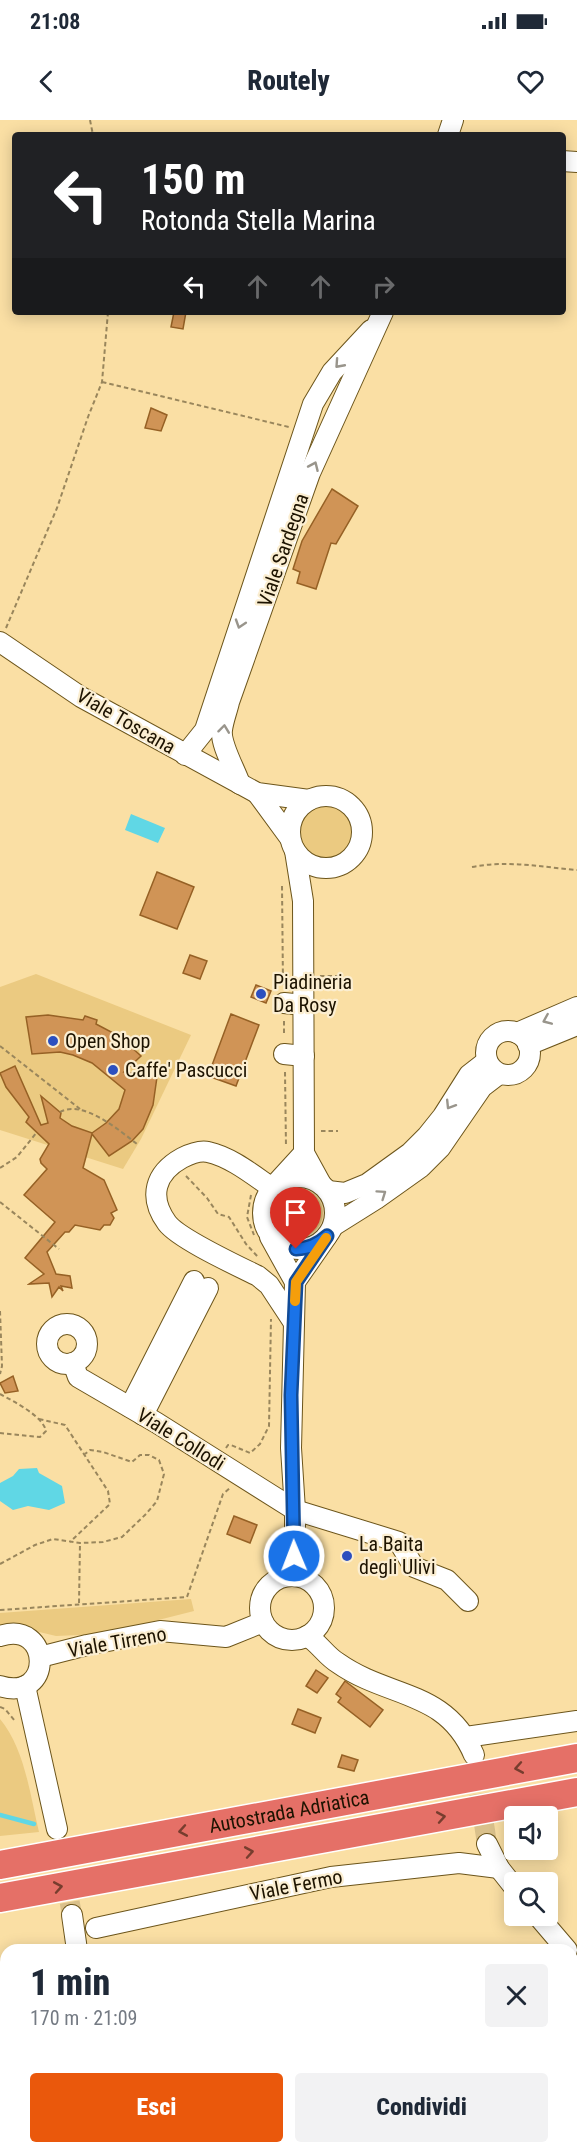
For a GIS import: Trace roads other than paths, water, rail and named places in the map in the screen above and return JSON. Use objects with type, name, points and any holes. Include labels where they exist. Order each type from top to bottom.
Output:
[{"type":"highway","name":"Autostrada Adriatica","points":[[0,1864],[577,1758]]},
{"type":"highway","name":"Autostrada Adriatica","points":[[0,1898],[577,1792]]},
{"type":"street","name":"Viale Sardegna","points":[[185,755],[205,730],[313,404],[332,372],[382,317]]},
{"type":"street","name":"Viale Sardegna","points":[[248,788],[223,747],[221,731],[310,473],[382,317]]},
{"type":"street","name":"Viale Toscana","points":[[0,642],[81,697],[248,788],[309,800]]},
{"type":"street","name":"Viale Toscana","points":[[248,788],[293,844]]},
{"type":"street","points":[[293,844],[310,865],[330,868],[342,865],[352,858],[359,847],[363,835],[359,816],[346,802],[328,796],[309,800],[300,807],[290,827],[303,901],[304,1153],[335,1208],[330,1231],[296,1282],[291,1448],[295,1510],[295,1576]]},
{"type":"street","points":[[303,901],[330,868]]},
{"type":"street","points":[[284,1003],[304,1005]]},
{"type":"street","points":[[523,1039],[577,1007]]},
{"type":"street","points":[[493,1067],[486,1050],[491,1038],[503,1032],[523,1039],[577,1025]]},
{"type":"street","points":[[294,1323],[260,1269],[182,1235],[169,1225],[160,1211],[157,1194],[160,1176],[174,1163],[190,1154],[206,1151],[228,1159],[265,1184],[290,1178],[311,1179],[324,1188],[345,1193],[367,1184],[410,1153],[438,1123],[469,1076],[493,1067],[516,1074],[525,1067],[530,1057],[523,1039]]},
{"type":"street","points":[[284,1054],[304,1056]]},
{"type":"street","points":[[263,1238],[296,1249],[318,1244],[330,1231],[421,1167],[440,1148],[493,1067]]},
{"type":"street","points":[[265,1184],[304,1153]]},
{"type":"street","points":[[265,1184],[262,1209],[263,1238],[296,1282]]},
{"type":"street","points":[[137,1411],[201,1285]]},
{"type":"street","name":"Viale Collodi","points":[[73,1363],[78,1377],[137,1411],[295,1510],[399,1542],[414,1567],[447,1580],[468,1601]]},
{"type":"street","points":[[295,1576],[313,1585],[319,1592],[323,1602],[323,1611],[321,1621],[315,1630],[307,1636],[287,1640],[269,1630],[263,1622],[260,1603],[263,1594],[276,1580],[295,1576]]},
{"type":"street","name":"Viale Tirreno","points":[[40,1657],[160,1631],[226,1637],[263,1622]]},
{"type":"street","points":[[0,1636],[8,1634],[26,1636],[33,1641],[40,1657],[38,1674],[25,1686],[17,1689],[0,1686]]},
{"type":"street","points":[[307,1636],[337,1663],[448,1715],[466,1737],[474,1755]]},
{"type":"street","points":[[25,1686],[57,1829]]},
{"type":"street","points":[[466,1737],[577,1721]]},
{"type":"street","points":[[487,1844],[504,1874]]},
{"type":"street","name":"Viale Fermo","points":[[96,1928],[331,1877],[459,1863],[499,1868]]},
{"type":"street","points":[[72,1915],[76,1944]]},
{"type":"street","points":[[547,1926],[562,1944]]},
{"type":"water","points":[[131,814],[165,828],[158,843],[125,830]]},
{"type":"water","points":[[37,1468],[39,1473],[62,1486],[65,1503],[49,1510],[28,1506],[13,1510],[0,1501],[0,1483],[13,1476],[19,1469]]},
{"type":"waterway","points":[[0,1815],[34,1824]]},
{"type":"tunnel","points":[[475,1764],[487,1844]]},
{"type":"tunnel","points":[[59,1843],[72,1915]]},
{"type":"place","name":"Piadineria Da Rosy","points":[[261,994]]},
{"type":"place","name":"Open Shop","points":[[53,1041]]},
{"type":"place","name":"Caffe' Pascucci","points":[[113,1070]]},
{"type":"place","name":"La Baita degli Ulivi","points":[[347,1556]]}]
